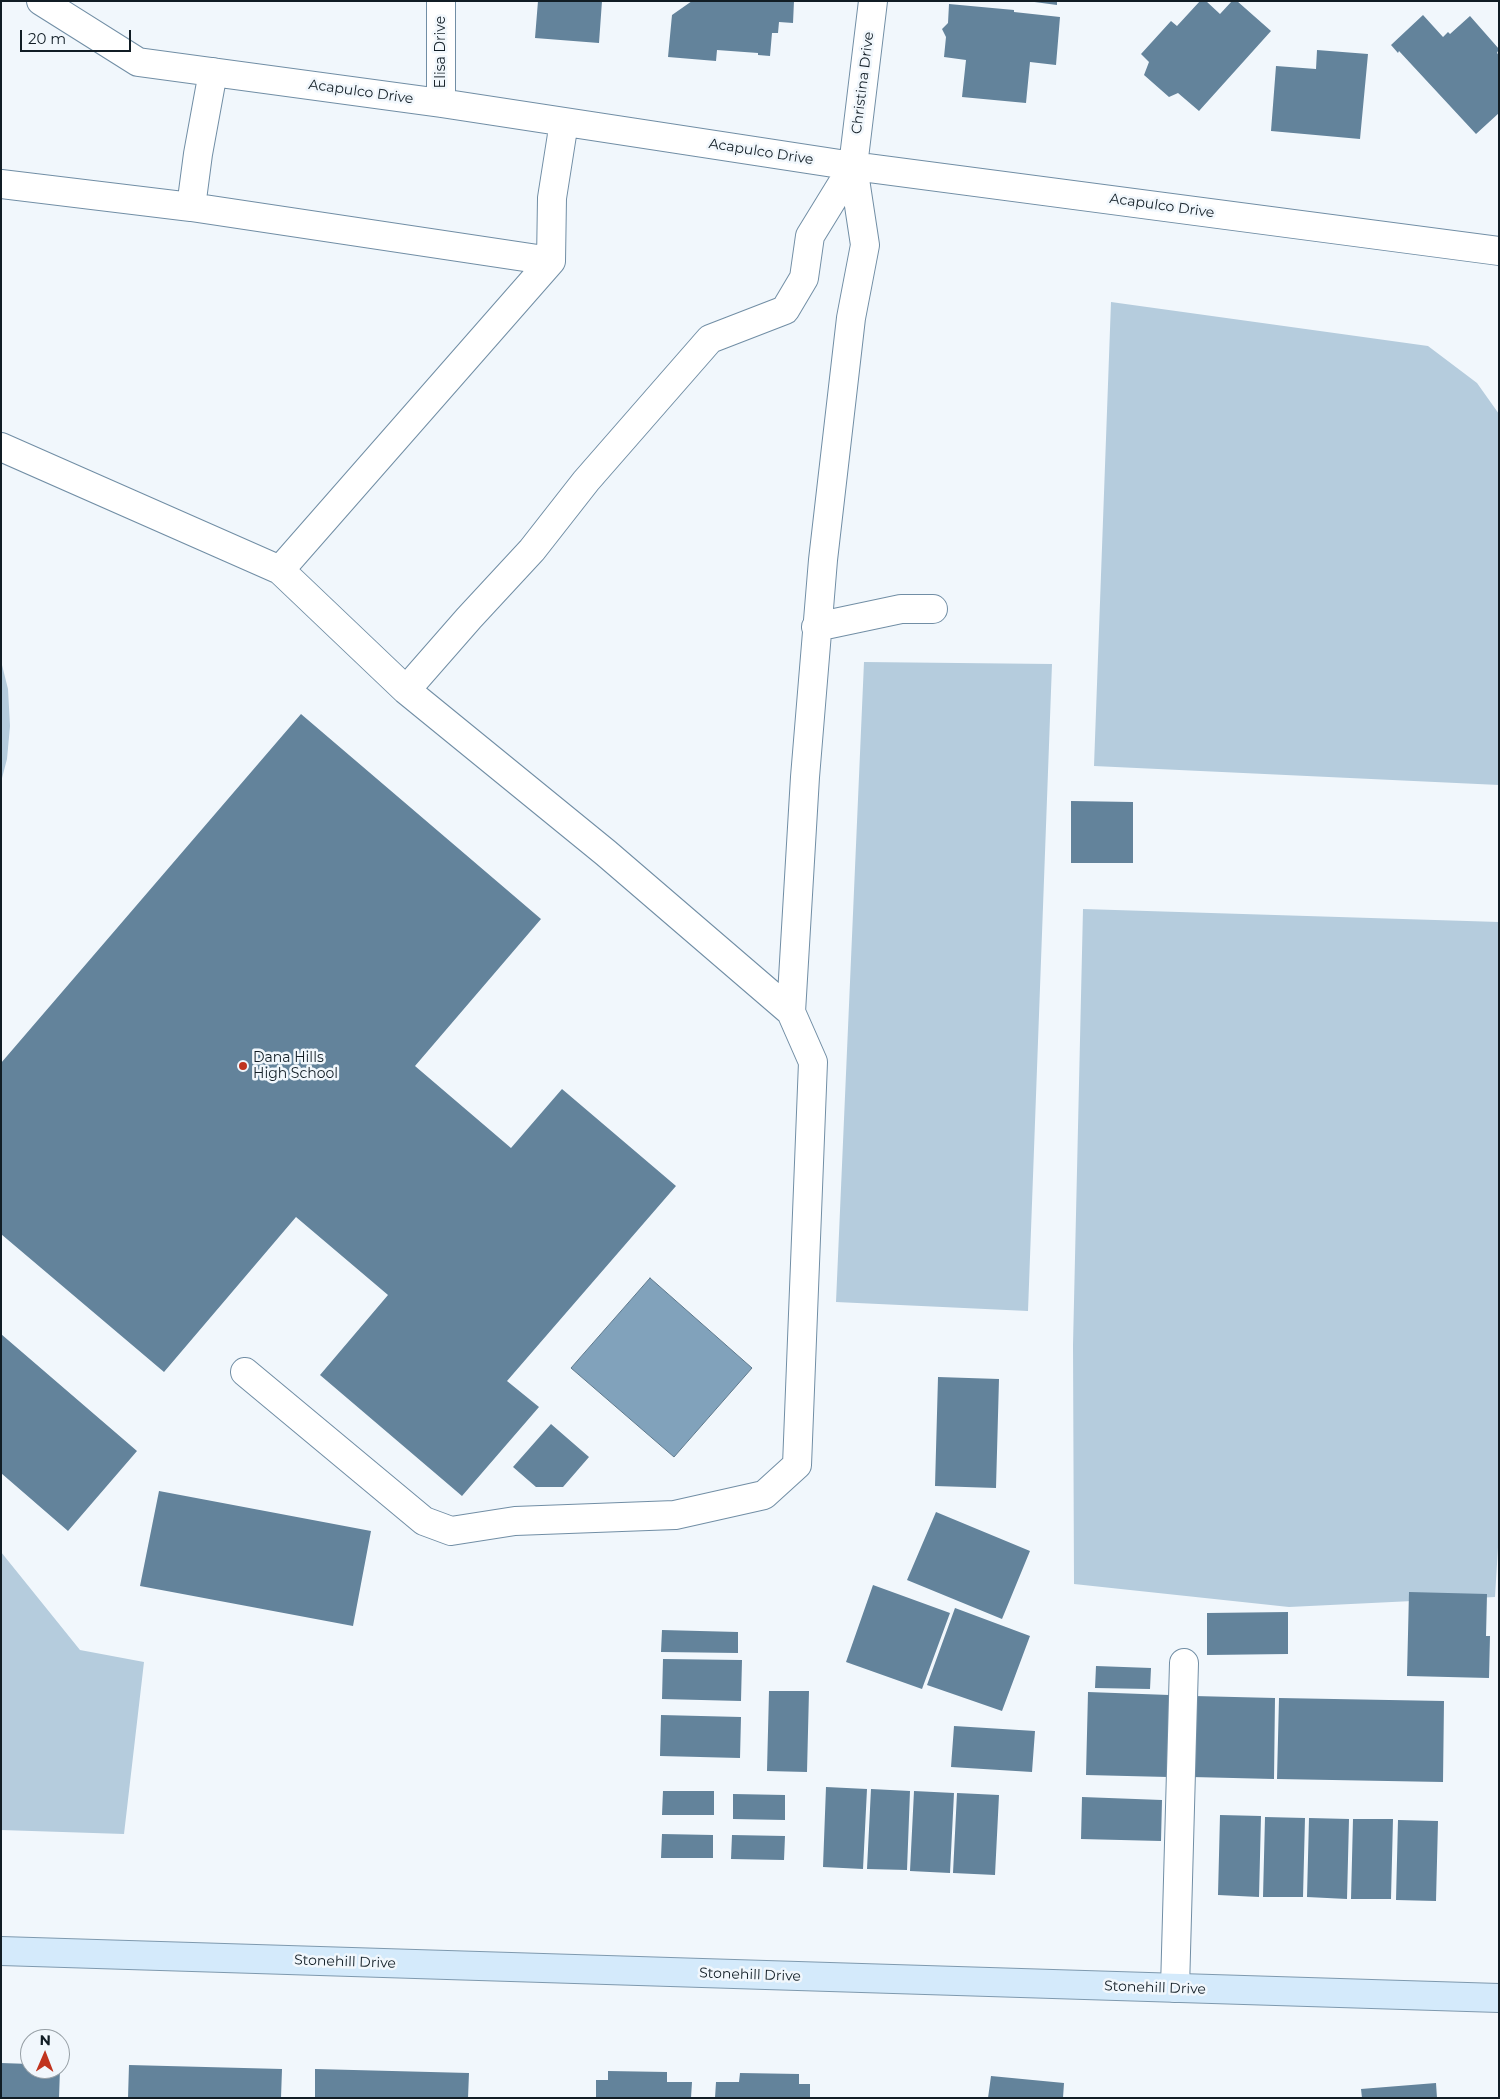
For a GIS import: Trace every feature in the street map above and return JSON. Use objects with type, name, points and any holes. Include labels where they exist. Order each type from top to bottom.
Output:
[{"type":"main road","name":"Stonehill Drive","points":[[1,1951],[1499,1998]]},
{"type":"street","name":"Acapulco Drive","points":[[40,1],[138,62],[441,103],[854,166],[1499,251]]},
{"type":"street","name":"Elisa Drive","points":[[441,1],[441,103]]},
{"type":"street","name":"Christina Drive","points":[[854,166],[873,1]]},
{"type":"street","points":[[191,208],[198,154],[213,72]]},
{"type":"street","points":[[280,570],[551,261],[552,198],[564,122]]},
{"type":"street","points":[[791,1012],[816,627],[848,337],[865,245],[854,166]]},
{"type":"street","points":[[406,690],[532,550],[586,481],[710,339],[785,310],[804,278],[810,236],[854,166]]},
{"type":"street","points":[[1,184],[191,208],[551,261]]},
{"type":"street","points":[[1,447],[280,570],[406,690],[606,853],[791,1012],[813,1062],[797,1465],[764,1495],[675,1515],[515,1520],[451,1531],[424,1521],[245,1372]]},
{"type":"street","points":[[816,627],[901,609],[933,609]]},
{"type":"street","points":[[1175,1988],[1184,1662]]},
{"type":"shaded area","points":[[1111,302],[1428,346],[1477,383],[1499,414],[1499,785],[1094,766]]},
{"type":"shaded area","points":[[1,661],[8,689],[10,726],[7,759],[1,782]]},
{"type":"shaded area","points":[[864,662],[1052,664],[1028,1311],[836,1302]]},
{"type":"shaded area","points":[[1083,909],[1499,922],[1499,1531],[1495,1597],[1289,1607],[1074,1584],[1073,1345]]},
{"type":"shaded area","points":[[650,1278],[752,1368],[674,1457],[571,1368]]},
{"type":"shaded area","points":[[1,1552],[80,1650],[144,1662],[124,1834],[1,1830]]},
{"type":"building","points":[[538,1],[602,1],[599,43],[535,38]]},
{"type":"building","points":[[692,1],[794,1],[793,23],[779,22],[778,33],[772,33],[770,56],[758,55],[758,53],[717,50],[716,61],[668,57],[672,15]]},
{"type":"building","points":[[1027,1],[1057,1],[1057,5]]},
{"type":"building","points":[[1200,1],[1206,1],[1220,14],[1232,1],[1237,1],[1271,31],[1199,111],[1178,93],[1169,97],[1144,75],[1149,62],[1141,54],[1171,21],[1177,26]]},
{"type":"building","points":[[949,4],[1014,10],[1014,12],[1060,17],[1056,65],[1030,62],[1026,103],[962,97],[966,60],[944,57],[946,37],[942,29],[948,23]]},
{"type":"building","points":[[1423,15],[1443,37],[1448,32],[1450,34],[1470,16],[1499,49],[1497,53],[1499,55],[1499,113],[1476,134],[1399,51],[1398,53],[1391,45]]},
{"type":"building","points":[[1317,50],[1368,54],[1360,139],[1271,131],[1276,66],[1316,69]]},
{"type":"building","points":[[301,714],[541,919],[415,1066],[511,1148],[562,1089],[676,1186],[507,1381],[539,1407],[462,1496],[320,1375],[388,1295],[296,1217],[164,1372],[1,1234],[1,1063]]},
{"type":"building","points":[[1071,801],[1133,802],[1133,863],[1071,863]]},
{"type":"building","points":[[1,1334],[137,1451],[68,1531],[1,1473]]},
{"type":"building","points":[[938,1377],[999,1379],[996,1488],[935,1486]]},
{"type":"building","points":[[551,1424],[589,1457],[563,1487],[536,1487],[513,1467]]},
{"type":"building","points":[[159,1491],[371,1531],[353,1626],[140,1586]]},
{"type":"building","points":[[936,1512],[1030,1551],[1002,1619],[907,1580]]},
{"type":"building","points":[[873,1585],[950,1613],[922,1689],[846,1662]]},
{"type":"building","points":[[1409,1592],[1487,1594],[1486,1636],[1490,1636],[1489,1678],[1407,1676]]},
{"type":"building","points":[[955,1608],[1030,1636],[1002,1711],[927,1685]]},
{"type":"building","points":[[1288,1612],[1288,1654],[1207,1655],[1207,1613]]},
{"type":"building","points":[[662,1630],[738,1632],[738,1653],[661,1652]]},
{"type":"building","points":[[663,1659],[742,1660],[741,1701],[662,1699]]},
{"type":"building","points":[[1096,1666],[1151,1668],[1150,1689],[1095,1688]]},
{"type":"building","points":[[769,1691],[809,1691],[807,1772],[767,1771]]},
{"type":"building","points":[[1088,1692],[1169,1695],[1168,1777],[1086,1775]]},
{"type":"building","points":[[1194,1696],[1275,1698],[1274,1779],[1192,1777]]},
{"type":"building","points":[[1279,1698],[1444,1701],[1443,1782],[1277,1779]]},
{"type":"building","points":[[661,1715],[741,1717],[740,1758],[660,1756]]},
{"type":"building","points":[[954,1726],[1035,1731],[1032,1772],[951,1767]]},
{"type":"building","points":[[826,1787],[867,1789],[863,1869],[823,1867]]},
{"type":"building","points":[[871,1789],[910,1791],[907,1870],[867,1869]]},
{"type":"building","points":[[663,1791],[714,1791],[714,1815],[662,1815]]},
{"type":"building","points":[[914,1791],[954,1793],[950,1873],[910,1871]]},
{"type":"building","points":[[957,1793],[999,1795],[995,1875],[953,1873]]},
{"type":"building","points":[[733,1794],[785,1795],[785,1820],[733,1819]]},
{"type":"building","points":[[1082,1797],[1162,1800],[1161,1841],[1081,1839]]},
{"type":"building","points":[[1220,1815],[1261,1816],[1259,1897],[1218,1895]]},
{"type":"building","points":[[1265,1817],[1305,1818],[1303,1897],[1263,1897]]},
{"type":"building","points":[[1309,1818],[1349,1819],[1347,1899],[1307,1897]]},
{"type":"building","points":[[1353,1819],[1393,1819],[1391,1899],[1351,1899]]},
{"type":"building","points":[[1398,1820],[1438,1821],[1436,1901],[1396,1900]]},
{"type":"building","points":[[662,1834],[713,1835],[713,1858],[661,1858]]},
{"type":"building","points":[[732,1835],[785,1836],[784,1860],[731,1859]]},
{"type":"building","points":[[1,2063],[20,2064],[20,2079],[60,2079],[59,2098],[1,2098]]},
{"type":"building","points":[[129,2065],[282,2069],[281,2098],[128,2098]]},
{"type":"building","points":[[315,2069],[469,2073],[468,2098],[315,2098]]},
{"type":"building","points":[[608,2071],[667,2072],[667,2082],[692,2082],[691,2098],[596,2098],[596,2080],[608,2080]]},
{"type":"building","points":[[740,2073],[799,2074],[799,2084],[810,2084],[810,2098],[715,2098],[716,2082],[739,2082]]},
{"type":"building","points":[[991,2076],[1064,2083],[1063,2098],[988,2098]]},
{"type":"building","points":[[1436,2083],[1437,2098],[1362,2098],[1361,2089]]},
{"type":"place","name":"Dana Hills High School","points":[[243,1066]]}]
